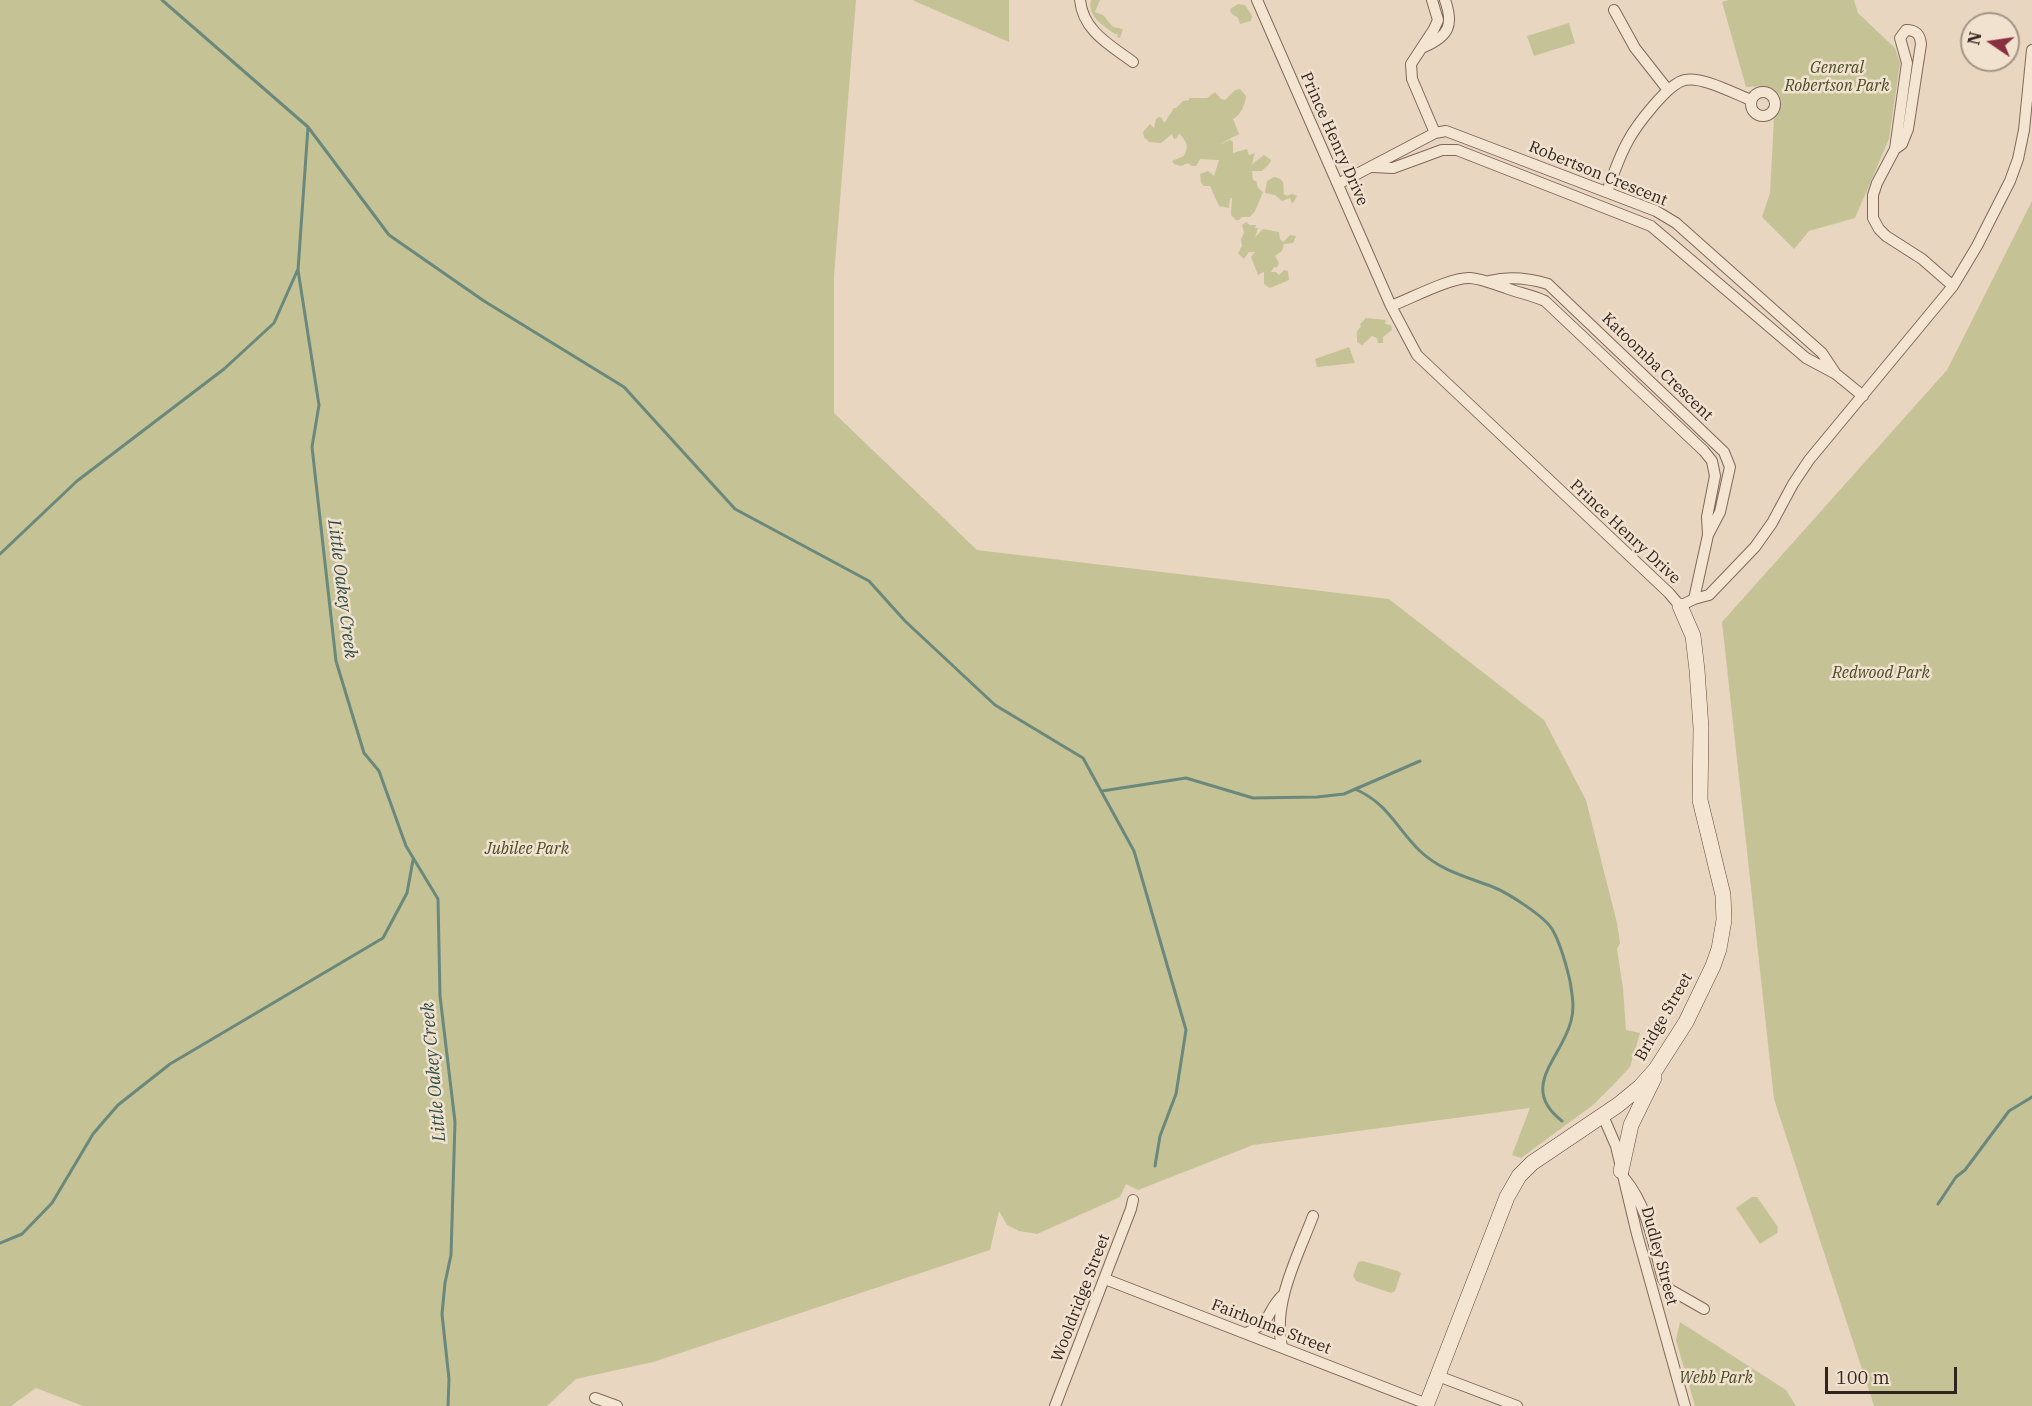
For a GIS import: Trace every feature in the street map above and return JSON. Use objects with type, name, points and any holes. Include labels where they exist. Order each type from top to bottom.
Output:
[{"type":"street","points":[[1080,0],[1081,11],[1090,29],[1133,62]]},
{"type":"street","name":"Prince Henry Drive","points":[[1257,0],[1391,306],[1417,355],[1428,368],[1669,593],[1687,603],[1709,596],[1755,547],[1809,460],[1953,286],[1982,237],[2010,181],[2018,159],[2024,130],[2032,50]]},
{"type":"street","points":[[1432,0],[1438,20],[1412,64],[1412,79],[1435,133]]},
{"type":"street","points":[[1424,47],[1447,31],[1450,15],[1445,0]]},
{"type":"street","points":[[1614,10],[1635,48],[1668,90]]},
{"type":"street","points":[[1895,149],[1902,144],[1908,129],[1921,44],[1917,32],[1912,30],[1906,30],[1900,38],[1907,63],[1895,149],[1872,195],[1873,218],[1886,236],[1922,259],[1953,286]]},
{"type":"street","points":[[1606,192],[1629,139],[1668,90],[1679,82],[1686,79],[1697,80],[1751,100]]},
{"type":"street","name":"Robertson Crescent","points":[[1338,184],[1435,133],[1446,131],[1656,211],[1676,223],[1821,353],[1836,374]]},
{"type":"street","name":"Robertson Crescent","points":[[1373,167],[1393,168],[1442,150],[1457,150],[1651,226],[1806,358],[1836,374],[1863,396]]},
{"type":"street","name":"Katoomba Crescent","points":[[1489,281],[1506,277],[1537,280],[1548,284],[1724,452],[1730,468],[1720,512],[1708,534],[1687,603]]},
{"type":"street","name":"Katoomba Crescent","points":[[1391,306],[1467,278],[1489,281],[1545,301],[1712,461],[1715,476],[1707,517],[1708,534]]},
{"type":"street","name":"Bridge Street","points":[[1426,1405],[1514,1184],[1532,1163],[1603,1116],[1640,1087],[1656,1069],[1686,1022],[1719,949],[1724,920],[1723,895],[1700,800],[1701,728],[1693,636],[1687,603]]},
{"type":"street","points":[[1656,1069],[1653,1082],[1631,1125],[1622,1174],[1642,1204],[1663,1279],[1669,1289],[1704,1309]]},
{"type":"street","name":"Dudley Street","points":[[1603,1116],[1612,1134],[1685,1406]]},
{"type":"street","name":"Wooldridge Street","points":[[1055,1406],[1133,1200]]},
{"type":"street","points":[[1282,1347],[1278,1328],[1284,1294],[1313,1215]]},
{"type":"street","name":"Fairholme Street","points":[[1105,1279],[1426,1405]]},
{"type":"street","points":[[1246,1333],[1264,1323],[1277,1300],[1284,1294]]},
{"type":"street","points":[[1438,1376],[1517,1406]]},
{"type":"street","points":[[595,1398],[616,1406]]},
{"type":"green space","name":"Jubilee Park","points":[[0,0],[856,0],[834,276],[834,413],[977,550],[1389,599],[1544,720],[1586,800],[1617,923],[1620,943],[1617,949],[1626,1030],[1640,1033],[1630,1067],[1593,1105],[1521,1158],[1512,1155],[1530,1108],[1253,1145],[1138,1190],[1126,1184],[1120,1197],[1037,1234],[1019,1231],[1007,1225],[999,1211],[990,1250],[653,1362],[576,1379],[547,1406],[83,1406],[36,1388],[11,1406],[0,1406]]},
{"type":"green space","points":[[912,0],[1009,0],[1009,42]]},
{"type":"green space","points":[[1091,0],[1100,0],[1095,12],[1103,15],[1113,27],[1123,29],[1120,38],[1117,37],[1118,34],[1097,20],[1091,11]]},
{"type":"green space","name":"General Robertson Park","points":[[1728,0],[1854,0],[1858,13],[1895,48],[1900,63],[1889,139],[1855,218],[1809,231],[1794,249],[1762,217],[1770,193],[1774,118],[1781,101],[1779,94],[1763,86],[1746,87],[1722,2]]},
{"type":"green space","points":[[1238,4],[1245,5],[1252,16],[1251,21],[1240,24],[1238,18],[1231,13],[1230,9]]},
{"type":"green space","points":[[1569,23],[1575,43],[1534,56],[1527,36]]},
{"type":"green space","points":[[1240,89],[1246,96],[1244,106],[1233,119],[1239,134],[1218,145],[1230,140],[1233,142],[1233,153],[1247,149],[1249,155],[1255,153],[1252,164],[1264,155],[1271,160],[1262,171],[1252,171],[1253,180],[1263,192],[1255,211],[1250,217],[1236,220],[1231,215],[1232,198],[1230,198],[1229,208],[1219,206],[1210,186],[1204,186],[1201,183],[1200,174],[1208,171],[1214,176],[1219,160],[1200,159],[1196,166],[1188,163],[1181,166],[1174,164],[1172,161],[1184,156],[1187,147],[1180,134],[1174,139],[1172,134],[1161,143],[1149,142],[1143,132],[1150,124],[1154,128],[1156,119],[1159,117],[1165,122],[1174,108],[1189,98],[1207,98],[1215,92],[1225,100],[1235,90]]},
{"type":"green space","points":[[1274,177],[1282,181],[1284,194],[1297,196],[1293,203],[1290,198],[1282,201],[1275,195],[1265,193],[1267,181]]},
{"type":"green space","name":"Redwood Park","points":[[2032,201],[2032,1406],[1874,1406],[1774,1099],[1722,622],[1947,370]]},
{"type":"green space","points":[[1246,222],[1258,228],[1255,237],[1263,229],[1279,232],[1283,242],[1290,235],[1296,236],[1293,243],[1284,244],[1282,251],[1275,256],[1279,263],[1271,272],[1279,275],[1284,270],[1288,271],[1289,280],[1270,288],[1264,284],[1264,272],[1258,275],[1251,257],[1255,252],[1249,252],[1244,259],[1238,253],[1242,246],[1241,239],[1244,233],[1242,225]]},
{"type":"green space","points":[[1366,318],[1386,320],[1385,324],[1391,325],[1392,330],[1383,337],[1383,343],[1378,343],[1377,338],[1372,336],[1362,345],[1357,342],[1360,324]]},
{"type":"green space","points":[[1349,347],[1355,363],[1317,367],[1315,359]]},
{"type":"green space","points":[[1752,1197],[1757,1197],[1778,1227],[1777,1233],[1760,1244],[1736,1208]]},
{"type":"green space","points":[[1363,1261],[1401,1273],[1395,1291],[1391,1293],[1356,1281],[1353,1276],[1358,1262]]},
{"type":"green space","name":"Webb Park","points":[[1680,1322],[1786,1390],[1796,1406],[1695,1406],[1676,1340]]},
{"type":"waterway","name":"Little Oakey Creek","points":[[162,0],[308,127],[298,270],[319,405],[312,447],[336,661],[364,753],[379,771],[406,846],[438,899],[440,996],[455,1122],[451,1255],[442,1314],[449,1379],[448,1406]]},
{"type":"waterway","points":[[308,127],[389,235],[484,301],[624,387],[735,509],[869,581],[905,621],[995,705],[1083,758],[1134,851],[1186,1030],[1176,1094],[1160,1136],[1155,1166]]},
{"type":"waterway","points":[[0,554],[77,481],[224,369],[274,323],[298,269]]},
{"type":"waterway","points":[[1102,791],[1186,778],[1253,798],[1317,797],[1344,794],[1420,761]]},
{"type":"waterway","points":[[1355,789],[1367,795],[1384,809],[1428,858],[1455,873],[1507,894],[1534,912],[1552,929],[1567,968],[1573,1001],[1571,1021],[1566,1035],[1543,1084],[1544,1096],[1549,1108],[1562,1121]]},
{"type":"waterway","points":[[0,1243],[22,1234],[52,1203],[93,1134],[118,1105],[170,1064],[383,938],[407,893],[413,860]]},
{"type":"waterway","points":[[1938,1204],[1956,1177],[1965,1170],[2009,1111],[2032,1097]]}]
